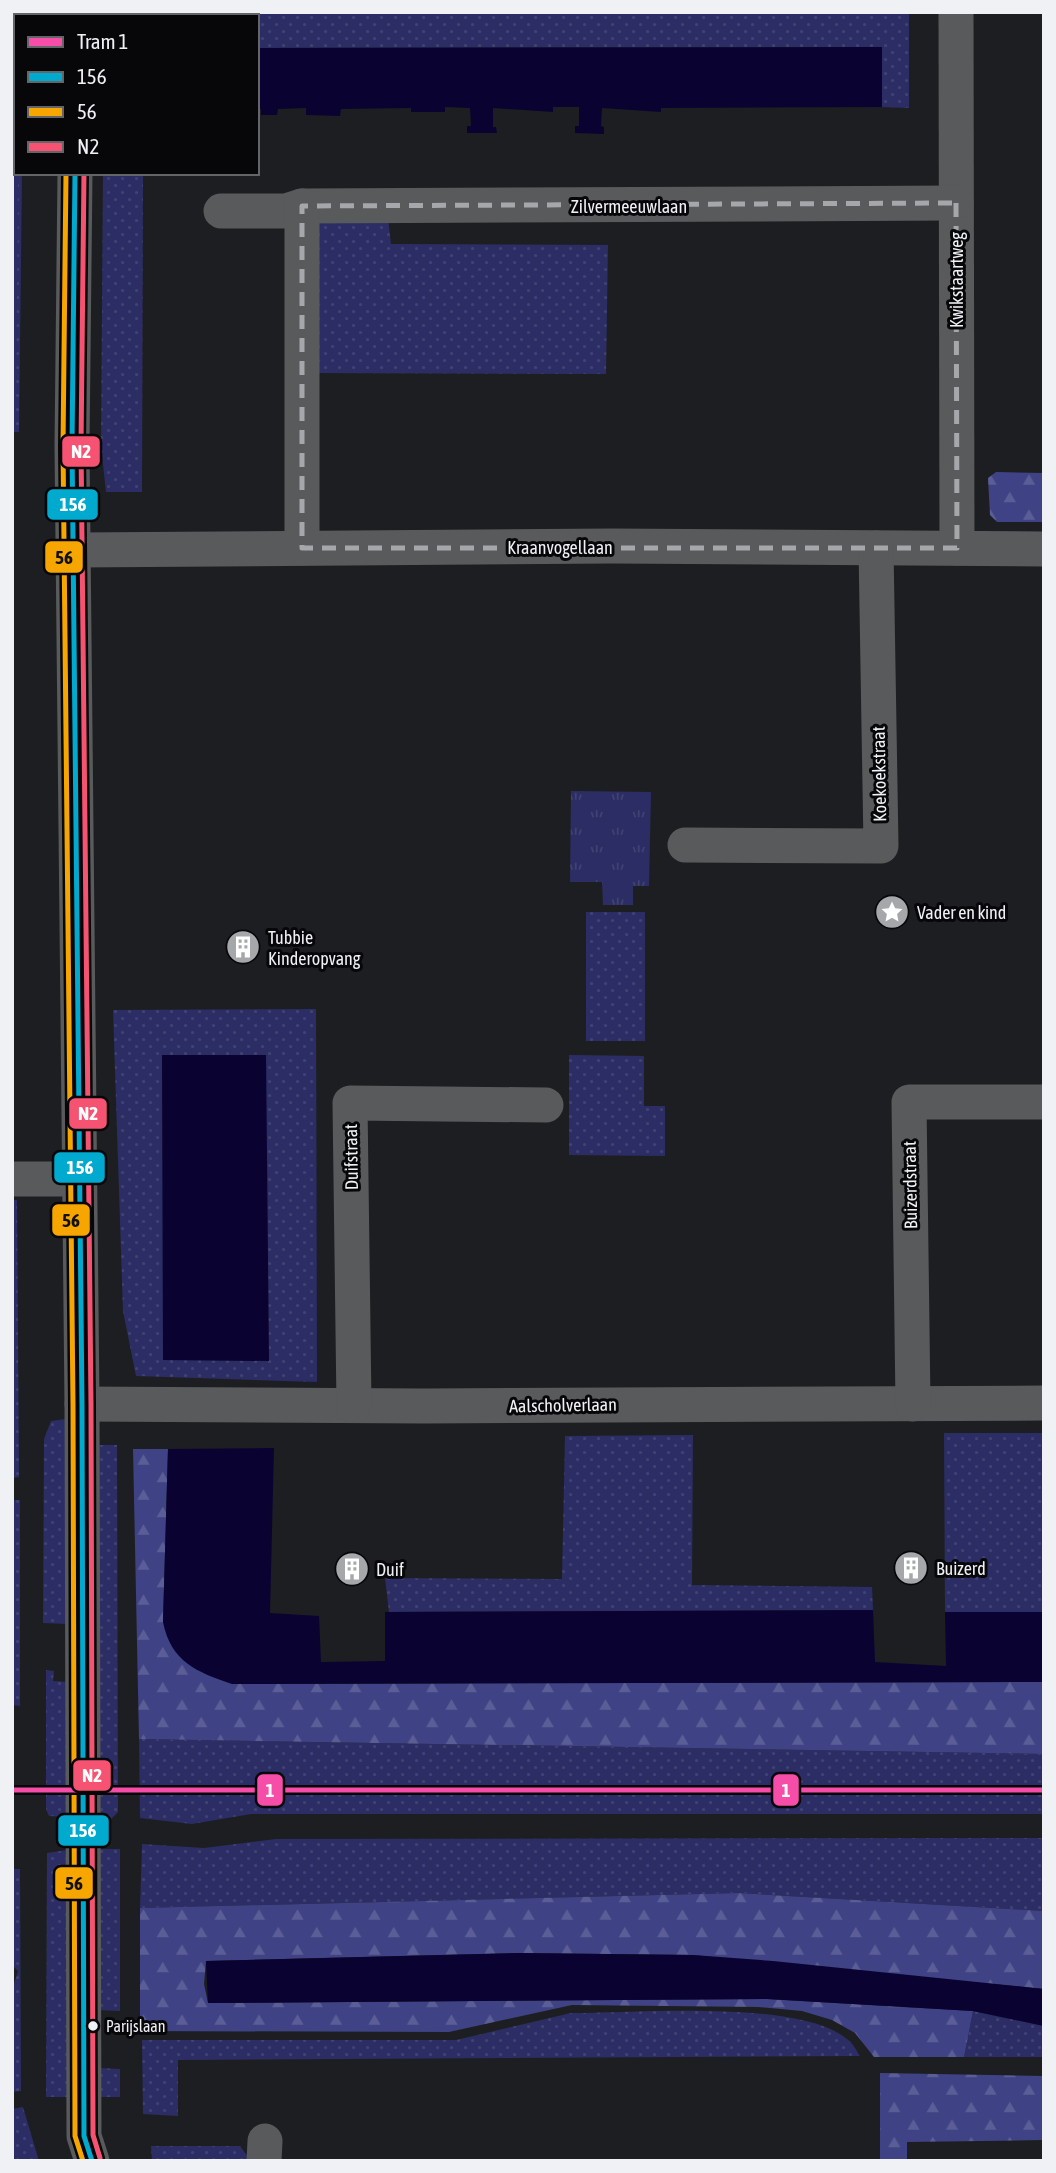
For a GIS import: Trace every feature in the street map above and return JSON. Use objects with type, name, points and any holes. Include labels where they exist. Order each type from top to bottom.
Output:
[{"type":"street","name":"Kwikstaartweg","points":[[956,12],[957,548]]},
{"type":"street","points":[[75,175],[72,446],[76,550],[84,2136],[92,2161]]},
{"type":"street","name":"Zilvermeeuwlaan","points":[[221,211],[286,211],[302,206],[956,203]]},
{"type":"street","points":[[302,206],[302,548]]},
{"type":"street","name":"Koekoekstraat","points":[[685,845],[881,846],[876,548]]},
{"type":"street","name":"Kraanvogellaan","points":[[76,550],[1044,549]]},
{"type":"street","name":"Buizerdstraat","points":[[913,1404],[909,1102],[1044,1102]]},
{"type":"street","name":"Duifstraat","points":[[354,1405],[350,1103],[546,1105]]},
{"type":"street","points":[[12,1179],[80,1179]]},
{"type":"street","name":"Aalscholverlaan","points":[[82,1404],[1044,1404]]},
{"type":"highlighted area","points":[[956,203],[957,548],[302,548],[302,206]]},
{"type":"green space","points":[[12,12],[31,12],[14,14],[14,175],[22,175],[19,432],[12,432]]},
{"type":"green space","points":[[12,12],[20,12],[14,14],[14,175],[18,175],[16,404],[12,404]]},
{"type":"green space","points":[[909,12],[909,108],[882,107],[881,47],[259,48],[259,14],[131,14]]},
{"type":"green space","points":[[103,175],[143,175],[142,492],[106,492],[101,445]]},
{"type":"green space","points":[[388,218],[391,244],[608,245],[606,374],[316,373],[318,222]]},
{"type":"green space","points":[[996,472],[1044,473],[1044,522],[997,522],[990,515],[988,478]]},
{"type":"green space","points":[[571,791],[651,792],[649,886],[633,886],[633,905],[603,905],[602,882],[570,882]]},
{"type":"green space","points":[[586,912],[645,912],[645,1041],[586,1041]]},
{"type":"green space","points":[[316,1009],[317,1382],[136,1376],[123,1311],[113,1010]]},
{"type":"green space","points":[[569,1055],[644,1056],[644,1106],[665,1106],[665,1156],[569,1155]]},
{"type":"green space","points":[[12,1200],[17,1200],[19,1477],[12,1478]]},
{"type":"green space","points":[[66,1419],[67,1624],[43,1623],[44,1439],[51,1421]]},
{"type":"green space","points":[[944,1433],[1044,1433],[1044,1612],[945,1612]]},
{"type":"green space","points":[[693,1435],[692,1585],[872,1587],[873,1610],[389,1612],[385,1578],[562,1579],[565,1436]]},
{"type":"green space","points":[[97,1445],[117,1445],[118,1812],[110,1820],[96,1820]]},
{"type":"green space","points":[[133,1449],[168,1449],[163,1622],[232,1684],[1044,1682],[1044,1754],[139,1739]]},
{"type":"green space","points":[[12,1500],[20,1500],[20,1706],[12,1705]]},
{"type":"green space","points":[[46,1670],[54,1671],[53,1681],[68,1682],[68,1817],[49,1816],[46,1809]]},
{"type":"green space","points":[[139,1739],[1044,1754],[1044,1814],[251,1814],[192,1824],[140,1818]]},
{"type":"green space","points":[[1044,1838],[1044,1911],[738,1893],[140,1908],[142,1844],[204,1848],[276,1839]]},
{"type":"green space","points":[[97,1849],[120,1849],[120,2011],[97,2010]]},
{"type":"green space","points":[[67,1850],[69,2097],[46,2097],[47,1853]]},
{"type":"green space","points":[[12,1869],[20,1869],[21,2091],[12,2092],[12,1990],[18,1971],[12,1965]]},
{"type":"green space","points":[[738,1893],[1044,1911],[1044,1989],[693,1955],[519,1953],[206,1961],[204,1984],[208,2003],[767,1999],[973,2011],[964,2057],[874,2057],[855,2033],[832,2020],[802,2011],[758,2007],[572,2005],[449,2032],[140,2031],[140,1908]]},
{"type":"green space","points":[[715,2011],[792,2018],[824,2026],[847,2039],[860,2056],[178,2060],[178,2116],[143,2114],[142,2040],[456,2040],[571,2013]]},
{"type":"green space","points":[[973,2011],[1044,2026],[1044,2057],[964,2057]]},
{"type":"green space","points":[[98,2068],[120,2069],[120,2097],[97,2097]]},
{"type":"green space","points":[[880,2073],[1044,2076],[1044,2140],[907,2142],[907,2161],[880,2161]]},
{"type":"green space","points":[[23,2107],[39,2161],[12,2161],[12,2109]]},
{"type":"green space","points":[[151,2146],[240,2146],[251,2161],[152,2161]]},
{"type":"shaded area","points":[[882,47],[882,107],[661,108],[661,112],[602,108],[601,126],[604,127],[604,134],[575,133],[575,126],[579,126],[579,107],[553,107],[553,112],[493,108],[493,127],[496,127],[497,133],[467,133],[467,126],[471,126],[470,108],[445,107],[445,112],[411,112],[411,108],[341,109],[340,116],[306,115],[306,108],[278,109],[277,115],[261,115],[259,48]]},
{"type":"shaded area","points":[[162,1055],[266,1055],[269,1361],[163,1360]]},
{"type":"shaded area","points":[[274,1448],[270,1613],[319,1616],[321,1662],[385,1661],[385,1612],[873,1610],[875,1662],[946,1666],[945,1612],[1044,1612],[1044,1682],[232,1684],[187,1664],[172,1647],[163,1622],[168,1449]]},
{"type":"shaded area","points":[[519,1953],[693,1955],[1044,1989],[1044,2026],[973,2011],[767,1999],[208,2003],[206,1961]]},
{"type":"tram line","name":"1","points":[[12,1790],[1044,1790]]},
{"type":"transit line","name":"56","points":[[66,175],[63,446],[73,1404],[75,2136],[83,2161]]},
{"type":"transit line","name":"156","points":[[75,175],[72,446],[82,1404],[84,2136],[92,2161]]},
{"type":"transit line","name":"N2","points":[[84,175],[81,446],[91,1404],[93,2135],[100,2158]]},
{"type":"place","name":"Vader en kind","points":[[892,912]]},
{"type":"place","name":"Tubbie Kinderopvang","points":[[243,947]]},
{"type":"place","name":"Buizerd","points":[[911,1568]]},
{"type":"place","name":"Duif","points":[[352,1569]]},
{"type":"place","name":"Parijslaan","points":[[93,2026]]}]
